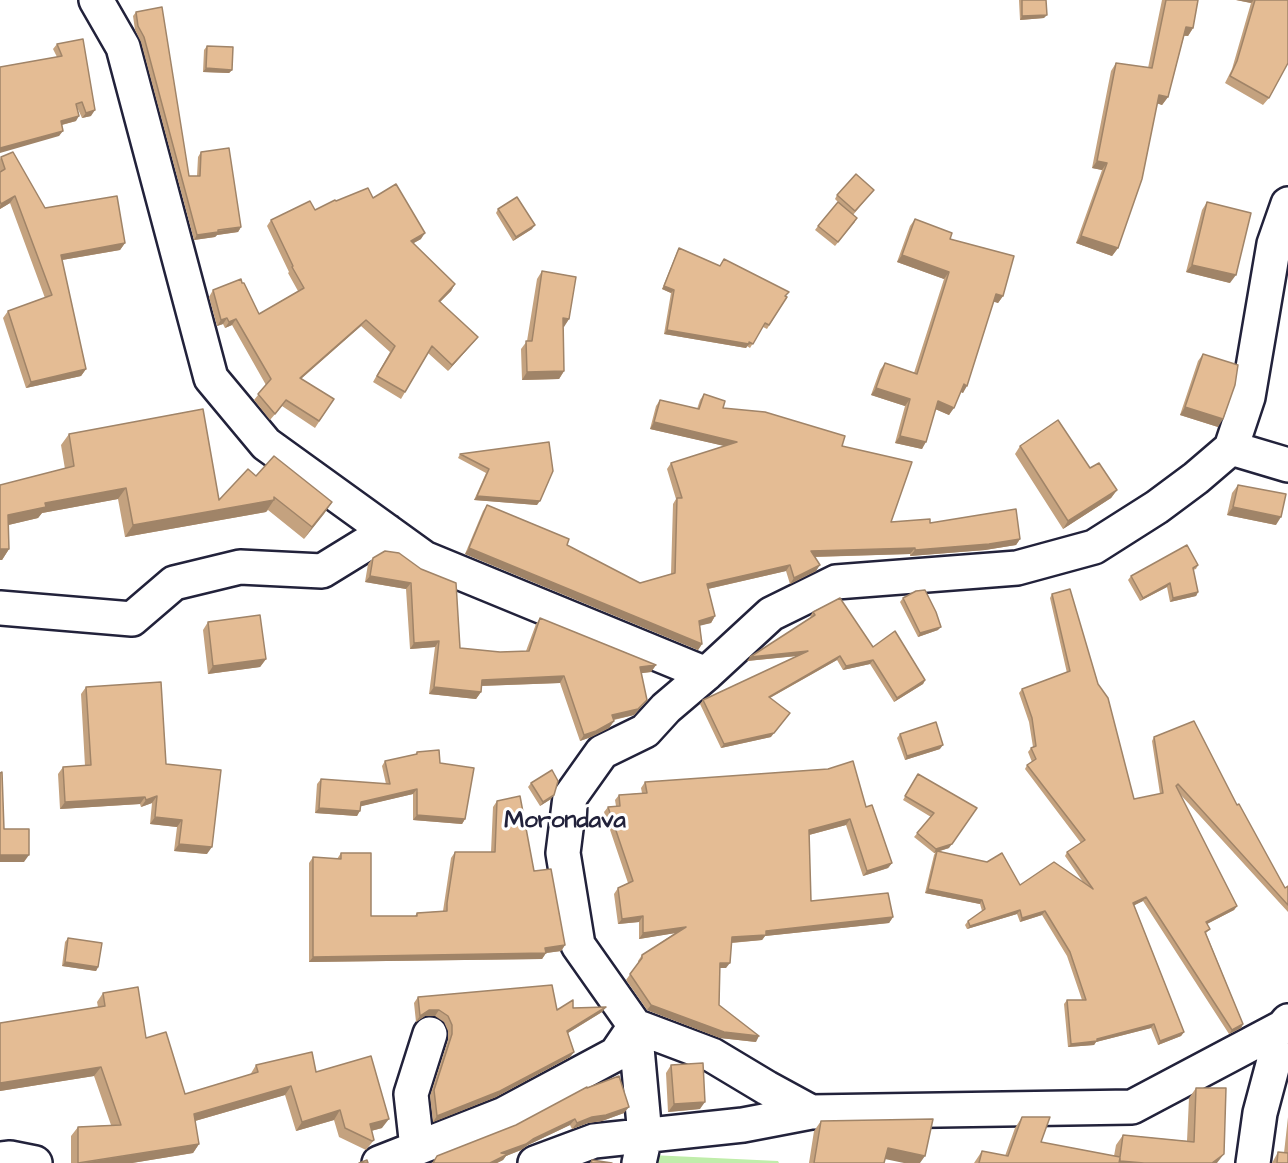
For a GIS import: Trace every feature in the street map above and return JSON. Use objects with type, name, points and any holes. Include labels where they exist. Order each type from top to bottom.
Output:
[{"type":"street","points":[[96,0],[123,47],[211,378],[266,444],[424,558],[706,674]]},
{"type":"street","points":[[642,1149],[635,1026],[578,945],[563,853],[570,797],[602,752],[645,731],[666,708],[771,614],[836,582],[1017,568],[1094,547],[1157,507],[1196,478],[1231,448],[1248,397],[1281,247],[1288,204]]},
{"type":"street","points":[[1231,448],[1288,465]]},
{"type":"street","points":[[0,608],[132,619],[174,583],[240,567],[322,571],[387,531]]},
{"type":"street","points":[[535,1163],[594,1142],[642,1149],[743,1125],[811,1112],[1132,1107],[1286,1024]]},
{"type":"street","points":[[1254,1163],[1260,1113],[1286,1024]]},
{"type":"street","points":[[635,1026],[712,1055],[811,1112]]},
{"type":"street","points":[[379,1163],[504,1114],[615,1054],[635,1026]]},
{"type":"street","points":[[417,1148],[411,1094],[430,1034]]},
{"type":"street","points":[[0,1160],[10,1158],[35,1163]]},
{"type":"green space","points":[[651,1155],[778,1161],[779,1163],[649,1163]]},
{"type":"building","points":[[1022,0],[1046,0],[1047,15],[1022,16]]},
{"type":"building","points":[[1166,0],[1198,0],[1193,28],[1186,27],[1168,97],[1159,95],[1142,179],[1118,248],[1081,236],[1107,163],[1097,161],[1116,63],[1152,68]]},
{"type":"building","points":[[1255,0],[1288,0],[1288,63],[1269,98],[1230,76],[1237,61]]},
{"type":"building","points":[[162,7],[189,176],[200,176],[201,152],[229,148],[241,227],[197,235],[144,37],[138,26],[136,12]]},
{"type":"building","points":[[83,39],[95,110],[86,113],[82,102],[76,104],[79,116],[61,121],[63,131],[0,148],[0,67],[62,56],[57,44]]},
{"type":"building","points":[[207,46],[233,47],[232,70],[206,68]]},
{"type":"building","points":[[13,152],[45,208],[117,196],[125,243],[61,255],[86,369],[31,382],[8,311],[52,295],[15,196],[1,204],[0,201],[0,172],[5,169],[1,157]]},
{"type":"building","points":[[856,174],[874,190],[855,211],[837,195]]},
{"type":"building","points":[[396,184],[425,233],[411,241],[455,284],[439,301],[478,337],[452,365],[432,346],[405,392],[377,376],[395,346],[366,320],[300,378],[334,399],[319,421],[286,400],[275,414],[258,394],[271,379],[236,319],[229,322],[227,318],[221,320],[213,290],[241,279],[259,314],[304,288],[271,220],[310,201],[315,210],[368,188],[373,198]]},
{"type":"building","points":[[517,197],[535,225],[516,237],[498,209]]},
{"type":"building","points":[[838,202],[857,218],[838,242],[818,226]]},
{"type":"building","points":[[1207,202],[1251,213],[1236,275],[1192,265]]},
{"type":"building","points":[[915,219],[952,233],[950,239],[1014,256],[1003,296],[996,294],[967,386],[964,384],[954,408],[938,401],[926,442],[900,436],[910,399],[876,388],[885,363],[917,374],[949,272],[902,255]]},
{"type":"building","points":[[679,248],[720,266],[724,259],[789,292],[769,325],[765,323],[753,344],[667,330],[674,290],[664,286]]},
{"type":"building","points":[[542,271],[576,277],[569,319],[563,318],[564,371],[527,372],[526,341],[532,341]]},
{"type":"building","points":[[1203,354],[1238,365],[1235,385],[1223,419],[1185,407]]},
{"type":"building","points":[[704,394],[725,401],[723,408],[765,412],[845,436],[842,446],[912,462],[891,522],[930,519],[930,523],[1016,509],[1020,539],[915,550],[915,548],[811,551],[820,565],[794,578],[790,565],[707,584],[715,616],[699,621],[702,644],[469,548],[487,505],[569,539],[567,545],[640,583],[675,573],[677,498],[682,498],[671,463],[737,442],[654,422],[660,400],[699,409]]},
{"type":"building","points":[[203,409],[219,500],[248,469],[256,476],[274,456],[332,502],[312,527],[274,497],[274,500],[133,525],[126,488],[45,503],[46,507],[8,515],[9,549],[0,549],[0,485],[74,466],[69,434]]},
{"type":"building","points":[[1058,420],[1090,468],[1099,463],[1117,490],[1068,521],[1020,446]]},
{"type":"building","points":[[549,442],[553,471],[540,501],[477,496],[489,469],[460,454]]},
{"type":"building","points":[[1238,485],[1286,494],[1281,517],[1233,507]]},
{"type":"building","points":[[1187,545],[1198,565],[1193,568],[1198,592],[1173,598],[1170,583],[1143,598],[1131,576]]},
{"type":"building","points":[[385,551],[399,553],[421,569],[456,583],[460,648],[500,652],[529,651],[540,618],[656,665],[640,667],[647,700],[638,709],[612,715],[614,721],[584,735],[564,676],[482,680],[481,692],[434,687],[439,641],[414,643],[411,583],[370,576],[373,558]]},
{"type":"building","points":[[1070,589],[1098,684],[1108,698],[1134,799],[1163,793],[1154,737],[1194,721],[1237,805],[1239,804],[1285,888],[1288,886],[1288,905],[1178,784],[1176,786],[1237,906],[1206,922],[1210,929],[1205,932],[1243,1024],[1232,1030],[1146,897],[1133,903],[1184,1032],[1160,1041],[1154,1024],[1097,1039],[1097,1041],[1071,1044],[1067,1000],[1086,1000],[1070,952],[1045,911],[1022,918],[1020,910],[970,926],[968,921],[985,909],[982,900],[928,889],[937,851],[987,862],[1002,853],[1020,885],[1054,862],[1093,889],[1067,852],[1085,840],[1027,765],[1036,759],[1031,748],[1036,746],[1032,718],[1022,689],[1070,671],[1052,594]]},
{"type":"building","points":[[925,590],[941,627],[920,633],[903,598],[916,591]]},
{"type":"building","points":[[840,598],[873,647],[895,631],[925,680],[897,698],[873,660],[846,666],[840,656],[769,697],[790,713],[774,733],[724,744],[703,700],[808,651],[750,657],[815,615],[813,612]]},
{"type":"building","points":[[260,615],[266,659],[213,666],[208,622]]},
{"type":"building","points":[[161,682],[166,764],[221,770],[212,847],[179,844],[182,820],[155,817],[157,796],[146,800],[145,797],[65,802],[63,767],[91,765],[86,687]]},
{"type":"building","points":[[936,722],[943,745],[907,756],[900,734]]},
{"type":"building","points":[[439,750],[440,763],[474,768],[465,819],[417,815],[417,789],[361,802],[360,811],[319,808],[321,779],[390,784],[385,761],[417,754],[417,752]]},
{"type":"building","points":[[853,761],[866,807],[872,805],[892,863],[867,871],[850,819],[809,830],[811,901],[888,893],[893,917],[766,931],[766,935],[732,937],[730,963],[720,963],[719,1005],[759,1036],[724,1032],[651,1005],[630,974],[642,955],[686,927],[643,933],[643,916],[622,919],[618,888],[633,881],[608,807],[620,806],[619,795],[647,793],[645,782],[828,769]]},
{"type":"building","points":[[552,770],[558,781],[554,795],[543,802],[531,783]]},
{"type":"building","points":[[2,772],[4,829],[29,829],[29,855],[0,855],[0,773]]},
{"type":"building","points":[[918,774],[977,808],[952,844],[936,849],[917,833],[934,813],[905,796]]},
{"type":"building","points":[[520,796],[534,871],[551,869],[565,945],[545,948],[546,953],[313,957],[313,857],[341,859],[341,853],[371,853],[371,916],[417,916],[417,913],[447,911],[455,852],[495,852],[497,801]]},
{"type":"building","points":[[68,938],[102,943],[98,967],[65,962]]},
{"type":"building","points":[[552,985],[557,1010],[573,1000],[573,1008],[606,1007],[567,1031],[574,1052],[500,1091],[437,1116],[434,1090],[452,1034],[452,1025],[448,1016],[439,1010],[429,1010],[420,1016],[418,997]]},
{"type":"building","points":[[138,987],[146,1038],[166,1032],[185,1094],[258,1072],[256,1065],[312,1052],[316,1072],[371,1056],[389,1119],[370,1124],[374,1140],[372,1141],[345,1128],[340,1110],[302,1122],[291,1086],[194,1114],[199,1144],[78,1163],[78,1127],[121,1125],[101,1067],[0,1083],[0,1023],[105,1006],[103,993]]},
{"type":"building","points":[[703,1063],[705,1102],[674,1104],[671,1065]]},
{"type":"building","points":[[619,1076],[629,1107],[577,1123],[575,1119],[526,1144],[501,1153],[508,1154],[490,1163],[433,1163],[437,1156],[516,1125],[587,1087]]},
{"type":"building","points":[[1196,1088],[1226,1088],[1224,1154],[1212,1163],[1144,1163],[1120,1161],[1120,1158],[1119,1163],[979,1163],[982,1151],[1008,1156],[1022,1117],[1050,1117],[1041,1142],[1120,1157],[1123,1135],[1194,1142]]},
{"type":"building","points":[[933,1119],[925,1156],[888,1148],[884,1163],[814,1163],[821,1121]]},
{"type":"building","points":[[1278,1152],[1288,1153],[1288,1163],[1277,1163]]},
{"type":"building","points":[[592,1160],[612,1163],[591,1163]]},
{"type":"district","name":"Morondava","points":[[565,822]]}]
